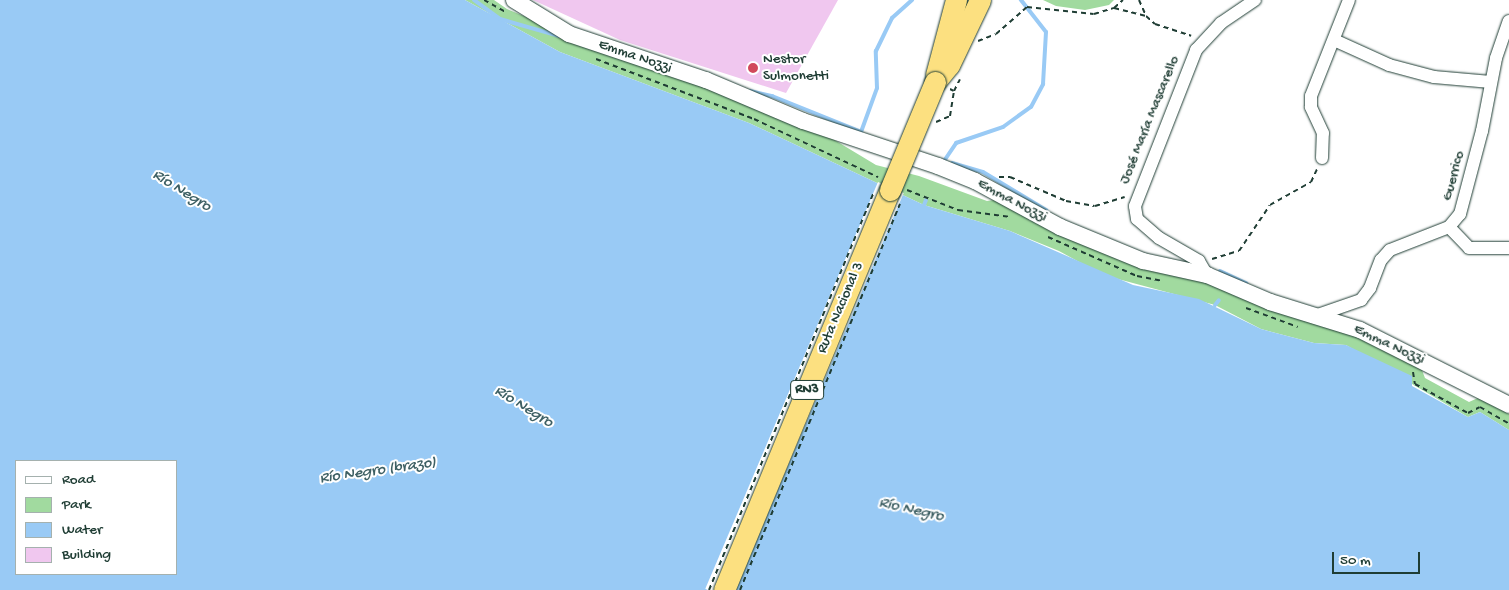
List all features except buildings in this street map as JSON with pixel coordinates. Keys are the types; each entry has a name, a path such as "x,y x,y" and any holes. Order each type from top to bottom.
{"highway":[{"name":"RN3","path":"935,82 956,0"},
{"name":"RN3","path":"935,82 950,65 980,0"},
{"name":"Ruta Nacional 3","path":"724,590 935,82"}],"street":[{"name":"José María Mascarello","path":"1203,268 1158,238 1137,219 1135,206 1138,193 1196,50 1207,35 1255,0"},
{"path":"1322,158 1323,133 1311,107 1311,96 1349,0"},
{"name":"Emma Nozzi","path":"512,7 570,34 706,80 802,121 878,144 974,181 1072,233 1143,261 1203,268 1310,322 1360,330 1509,405"},
{"name":"Guerrico","path":"1448,227 1460,214 1466,198 1496,58 1509,22"},
{"path":"1334,40 1389,65 1434,77 1492,82"},
{"path":"1310,322 1361,300 1370,288 1380,260 1390,250 1448,227 1469,248 1509,248"}],"path":[{"path":"484,0 512,7"},
{"path":"964,38 978,41 988,39 1015,14 1033,6 1076,14 1094,14 1114,8 1123,0"},
{"path":"1139,0 1146,16"},
{"path":"1114,8 1146,16 1166,29 1186,36 1207,35"},
{"path":"590,56 754,119 884,180"},
{"path":"933,125 936,116"},
{"path":"1203,268 1239,251 1270,205 1311,182 1322,158"},
{"path":"709,590 880,177"},
{"path":"974,181 991,177 1010,178 1066,201 1095,206 1138,193"},
{"path":"740,590 904,188 958,210 1013,218"},
{"path":"1045,236 1137,276 1165,281"},
{"path":"1244,307 1310,322"},
{"path":"1413,371 1415,384 1468,413 1480,407 1509,424"}],"green space":[{"path":"465,0 494,0 507,9 636,62 803,121 876,165 919,176 987,201 1001,199 1358,335 1420,365 1425,378 1469,402 1480,397 1509,414 1509,430 1480,412 1468,417 1346,345 1314,343 1261,329 1215,305 1103,275 1059,251 1010,231 924,205 749,123 560,52"},
{"path":"1043,0 1114,0 1109,5 1085,10 1056,6"}],"water":[{"path":"0,0 465,0 560,52 749,123 924,205 1010,231 1133,285 1199,299 1261,329 1314,343 1346,345 1412,376 1412,386 1468,417 1480,412 1509,430 1509,590 0,590"}],"pier":[{"path":"878,182 904,193 735,590 705,589"}],"waterway":[{"path":"474,0 500,19 559,36"},
{"path":"861,132 877,88 876,51 892,18 912,0"},
{"path":"944,161 956,143 1003,127 1031,107 1043,84 1046,32 1021,0"},
{"path":"750,91 772,96 861,132"},
{"path":"952,163 983,172 1046,210"},
{"path":"924,205 926,200"},
{"path":"1220,271 1246,283"},
{"path":"1215,305 1219,300"}],"place":[{"name":"Nestor Sulmonetti","path":"753,68"}],"water label":[{"name":"Río Negro","path":"181,192"},
{"name":"Río Negro","path":"523,408"},
{"name":"Río Negro (brazo)","path":"378,472"},
{"name":"Río Negro","path":"911,511"}]}
